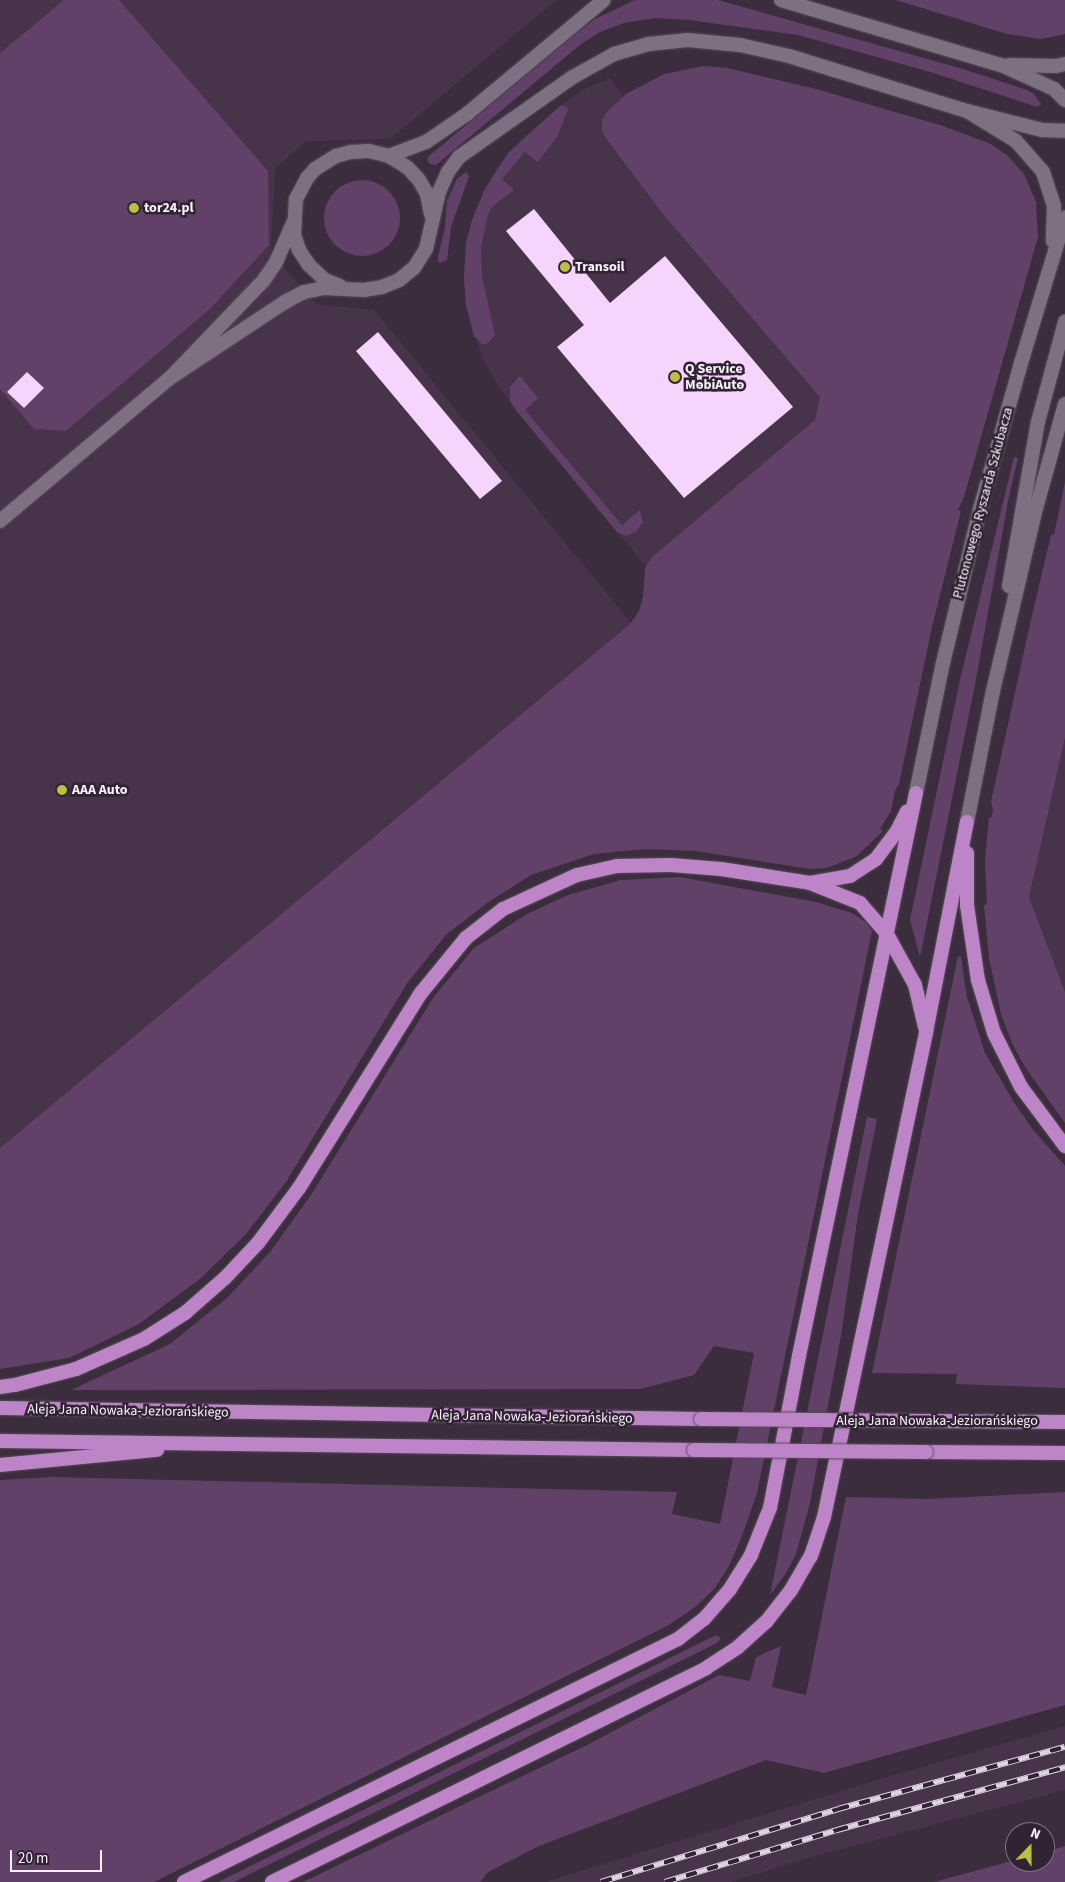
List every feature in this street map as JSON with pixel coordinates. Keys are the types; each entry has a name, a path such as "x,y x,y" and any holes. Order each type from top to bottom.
{"main road":[{"path":"810,883 850,876 876,859 897,831 916,792"},
{"path":"184,1882 678,1639 704,1619 730,1589 751,1555 770,1508 799,1356 916,792"},
{"path":"272,1882 706,1668 738,1647 766,1622 786,1596 811,1556 824,1518 926,1032 967,822"},
{"path":"967,822 967,904 978,980 991,1024 1021,1087 1065,1146"},
{"path":"0,1386 15,1385 76,1370 144,1339 185,1313 226,1278 258,1243 299,1188 421,992 466,938 503,909 576,875 617,866 671,865 721,868 810,883 860,904 887,934 914,985 926,1032"},
{"name":"Aleja Jana Nowaka-Jeziorańskiego","path":"0,1408 700,1419 1065,1422"},
{"path":"0,1441 1065,1453"},
{"path":"0,1465 232,1443"}],"street":[{"path":"389,156 426,142 467,114 587,11 604,0"},
{"path":"781,0 1001,65 1054,89 1065,100"},
{"path":"432,217 448,172 459,157 472,146 573,77 614,54 649,44 688,40 740,45 789,56 967,111 1042,130 1065,131"},
{"path":"1001,65 1056,66 1065,64"},
{"path":"967,111 1016,141 1043,172 1054,206 1053,253"},
{"path":"170,378 298,296 324,288 364,290 382,288 399,280 414,268 426,248 431,233 432,217 427,194 419,180 408,168 389,156 369,151 351,152 336,156 315,169 307,178 296,199 293,223 294,235 299,250 309,266 325,280 346,288"},
{"name":"Plutonowego Ryszarda Szkubacza","path":"916,792 943,663 980,509 1053,253 1065,218"},
{"path":"0,521 170,378 264,280 280,256 293,223"},
{"path":"993,691 1020,513 1038,422 1065,322"},
{"path":"967,822 993,691 1035,512 1065,404"}],"shaded area":[{"path":"0,0 556,0 390,139 306,141 275,169 271,253 316,304 374,310 631,623 0,1148"},
{"name":"tor24.pl","path":"64,0 119,0 268,171 269,245 210,309 66,431 34,429 0,389 0,53"},
{"path":"635,0 718,0 963,69 1027,90 1034,94 1041,104 1038,107 1034,106 934,73 798,35 689,20 655,18 624,23 600,32 581,44 436,165 430,164 427,160 429,156 572,37 595,19"},
{"path":"896,0 1065,0 1065,34 1041,39 1007,34"},
{"path":"704,66 727,68 816,89 943,126 991,144 1008,156 1024,174 1037,204 1038,237 964,497 958,510 961,511 932,627 899,784 895,791 891,811 880,829 883,831 857,856 827,868 810,869 696,851 645,849 594,854 531,875 487,903 447,934 408,982 286,1182 246,1234 201,1278 139,1324 69,1358 0,1369 0,1148 631,623 639,611 643,597 645,568 651,558 815,420 820,397 663,214 605,137 602,130 602,121 606,113 626,94 664,74"},
{"path":"610,78 688,188 849,395 653,575 515,409 498,385 483,360 466,305 464,278 466,243 472,220 496,169 521,140 561,105 581,91"},
{"path":"561,105 567,107 568,110 557,137 538,162 525,152 502,179 514,190 492,207 488,215 481,247 482,276 495,335 487,344 482,344 474,336 466,305 464,278 466,243 472,220 484,191 508,153"},
{"path":"466,172 469,176 451,227 447,260 439,263 438,257 445,227 447,201 457,179"},
{"path":"355,180 369,180 383,186 394,197 400,211 397,233 389,245 369,256 355,256 341,250 330,239 324,225 324,211 330,197 341,186"},
{"path":"520,376 538,398 525,410 622,525 640,510 643,522 636,532 626,536 617,532 515,409 510,401 510,387"},
{"path":"1014,457 1018,458 1009,496 975,685 920,957 910,920 960,680"},
{"path":"1065,482 1065,738 1029,897 1065,992 1065,1123 1025,1067 1012,1043 1001,1014 989,958 984,905 987,904 985,861 989,817 991,818 993,810 991,802 1030,624 1051,535 1054,535"},
{"path":"1065,738 1065,992 1029,897"},
{"path":"680,877 816,902 852,913 867,923 872,931 757,1493 729,1566 715,1588 694,1608 667,1626 154,1882 0,1882 0,1480 51,1477 677,1492 672,1514 720,1524 754,1353 714,1346 694,1375 640,1389 71,1390 170,1344 227,1298 270,1252 311,1195 433,998 474,948 527,914 568,895 621,880"},
{"path":"958,956 961,957 967,997 985,1053 1015,1104 1034,1131 1065,1166 1065,1388 956,1384 957,1374 872,1373"},
{"path":"867,1117 877,1119 858,1214 842,1330 810,1503 796,1554 786,1573 770,1595"},
{"path":"1065,1492 1065,1705 824,1773 766,1760 539,1846 488,1872 480,1882 303,1882 589,1744 719,1675 750,1681 756,1657 781,1646 772,1687 806,1695 846,1497 928,1499"},
{"path":"716,1635 721,1638 717,1643 234,1882 218,1882"},
{"path":"1065,1726 1065,1790 811,1857 731,1882 545,1882 894,1775"},
{"path":"1065,1846 1065,1882 934,1882 1005,1863 1005,1872 1055,1872 1055,1849"}],"building":[{"name":"Q Service MobiAuto","path":"534,209 610,303 665,256 793,407 684,498 557,347 584,325 506,231"},
{"path":"378,332 502,481 480,499 356,351"},
{"path":"27,372 44,388 24,408 7,392"}],"railway":[{"path":"601,1882 838,1809 1065,1747"},
{"path":"665,1882 837,1830 1065,1767"}],"place":[{"name":"tor24.pl","path":"134,208"},
{"name":"Transoil","path":"565,267"},
{"name":"Q Service MobiAuto","path":"675,377"},
{"name":"AAA Auto","path":"62,790"}]}
